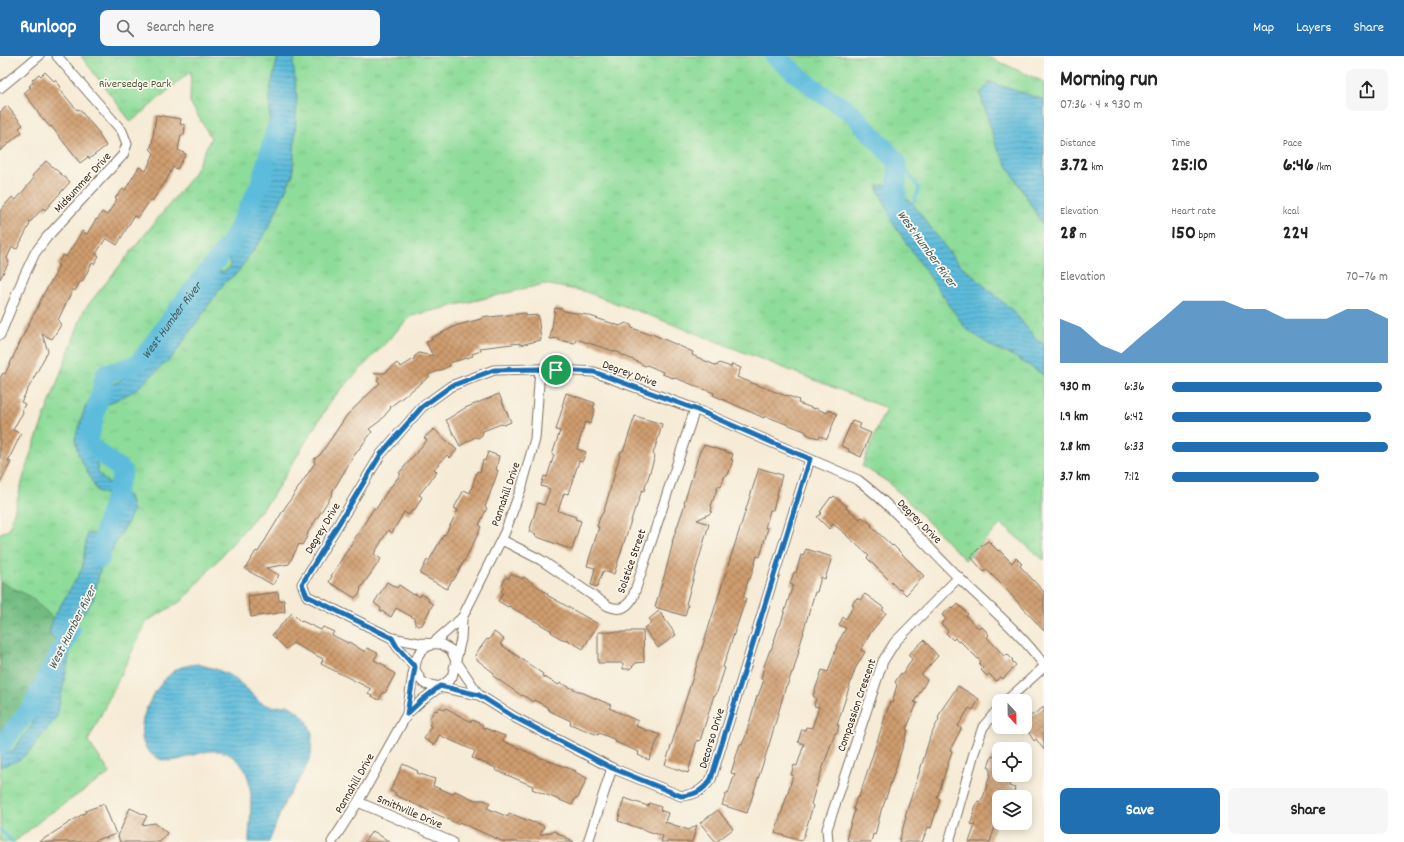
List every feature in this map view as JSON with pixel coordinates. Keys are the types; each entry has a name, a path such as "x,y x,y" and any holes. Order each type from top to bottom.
{"street":[{"path":"0,88 40,56"},
{"name":"Midsummer Drive","path":"0,335 35,253 46,238 123,155 127,144 122,131 57,56"},
{"name":"Degrey Drive","path":"432,644 392,638 307,596 302,584 381,454 422,407 451,386 494,370 540,369 594,372 695,409 858,480 877,494 958,577 1031,648 1044,666"},
{"name":"Pannahill Drive","path":"407,714 418,655 422,650 432,644 462,618 502,540 522,486 535,439 540,369"},
{"name":"Solstice Street","path":"502,540 541,560 608,606 618,609 627,605 633,597 695,409"},
{"name":"Decorso Drive","path":"456,660 479,695 514,717 612,768 681,796 690,796 698,792 706,787 711,779 810,459"},
{"name":"Compassion Crescent","path":"828,842 827,830 883,661 895,642 958,577"},
{"name":"Pannahill Drive","path":"332,842 358,802 407,714 422,700 452,677 461,639 462,618"},
{"name":"Degrey Drive","path":"392,638 397,647 415,667"},
{"path":"432,644 442,644 451,650 456,660"},
{"path":"1014,694 1044,666"},
{"path":"415,667 420,680 425,684 479,695"},
{"path":"949,842 974,753 983,727 992,716"},
{"path":"588,842 612,768"},
{"name":"Smithville Drive","path":"358,802 452,842"}],"green space":[{"name":"Riversedge Park","path":"81,56 986,56 1044,82 1044,560 1001,524 965,560 902,495 885,480 862,466 886,408 654,317 583,291 544,284 411,316 332,399 270,500 183,600 147,621 88,741 110,773 46,816 14,842 0,842 0,533 9,530 28,461 84,310 193,175 211,138 190,102 191,71 131,122"},
{"path":"0,582 29,596 53,618 49,635 56,640 25,711 0,749"}],"water":[{"path":"278,56 296,56 293,63 297,96 293,174 267,231 237,273 224,283 173,356 136,390 106,405 93,424 93,444 98,471 103,479 129,496 133,511 100,570 93,600 76,623 57,716 32,749 19,760 0,767 0,754 13,750 32,725 61,655 56,640 49,635 53,618 82,569 87,534 104,534 116,525 118,508 115,498 97,491 78,454 75,438 86,405 91,398 135,371 159,347 213,270 223,272 230,268 229,252 253,218 269,176 270,90"},
{"path":"990,82 1044,100 1044,227 997,148 980,94"},
{"path":"890,184 913,204 955,260 1013,311 1038,341 1044,344 1044,375 1015,357 993,347 966,329 894,225 877,186"},
{"path":"197,664 225,673 235,679 265,705 288,705 299,712 307,721 312,733 311,755 303,774 285,801 269,842 249,842 251,801 249,780 240,763 230,755 219,751 209,751 178,760 169,761 160,759 149,751 143,740 142,728 144,714 150,700 158,688 167,677 177,669 184,666"}],"building":[{"path":"45,72 54,81 55,80 61,87 59,88 66,97 77,110 79,109 100,134 99,135 106,146 89,159 88,157 80,163 51,126 50,127 37,112 38,111 24,93 31,87 29,86 34,82 32,80 39,74 41,76"},
{"path":"7,106 23,125 19,128 22,132 0,151 0,112"},
{"path":"156,115 181,119 180,124 185,125 184,135 181,135 178,150 186,154 177,169 173,167 166,181 152,201 150,200 138,218 134,216 117,245 106,238 96,254 99,256 94,264 92,263 82,282 80,282 75,291 73,289 58,320 61,325 52,339 42,334 48,351 21,402 25,404 22,410 23,412 13,430 21,434 8,461 11,462 0,483 0,378 3,373 5,374 43,295 56,273 59,266 57,265 63,255 66,257 82,231 87,234 102,212 107,215 117,199 115,198 123,189 125,190 139,167 146,171 154,153 150,149"},
{"path":"46,161 70,182 45,210 43,208 29,223 30,224 17,249 12,247 7,258 9,262 0,279 0,211 12,197 16,200 34,178 32,176"},
{"path":"555,308 587,315 620,326 626,323 631,325 632,328 651,335 652,334 693,352 692,355 717,366 719,363 731,367 732,364 741,368 737,377 799,400 798,403 827,413 829,410 837,414 827,439 820,436 819,438 811,436 805,431 765,416 764,418 713,395 714,393 662,374 663,372 647,365 645,366 620,353 576,339 575,343 558,340 559,338 550,339"},
{"path":"526,313 526,316 538,315 541,340 520,345 520,343 480,348 481,351 472,354 473,356 449,363 450,366 428,375 429,377 390,407 391,408 380,421 369,429 372,432 353,457 302,545 299,544 289,564 266,568 279,575 273,585 245,569 256,551 258,552 284,509 315,463 314,459 320,455 347,415 380,383 377,380 379,378 374,373 385,373 397,363 401,367 414,359 419,353 433,356 426,342 458,325 488,316"},
{"path":"566,393 595,403 593,408 595,409 590,424 585,422 577,449 586,452 582,462 579,461 568,494 564,493 558,511 576,517 575,519 581,521 572,550 535,536 536,534 529,532 538,503 544,505 550,489 541,486 544,476 547,477 554,455 552,455 560,431 556,430"},
{"path":"499,394 511,422 483,431 482,435 478,438 475,437 460,446 446,420 465,408"},
{"path":"635,416 662,424 653,454 655,456 644,491 642,490 635,508 614,574 603,571 597,587 591,585 595,568 587,566 599,527 597,527 600,517 604,511 621,451 623,451 625,446"},
{"path":"852,421 861,424 859,428 871,433 861,457 848,451 849,449 841,446"},
{"path":"434,429 457,450 450,458 447,455 434,469 437,472 419,495 422,497 414,511 412,510 409,515 404,512 392,533 388,530 374,554 381,559 360,589 359,595 355,598 329,582 331,576 374,508 376,509 388,490 401,474 399,473 427,440 424,438"},
{"path":"704,445 733,454 731,460 733,460 728,475 725,475 721,487 718,486 711,506 711,513 697,520 709,524 686,604 688,605 685,616 655,607 666,570 672,542 685,504 684,503 700,451"},
{"path":"488,452 499,456 496,470 498,470 485,507 487,508 479,525 481,526 479,532 453,581 452,580 447,589 420,574 427,560 429,561 444,534 445,535 458,510 454,508 464,490 470,493 477,471 480,472 483,460 485,461"},
{"path":"759,468 782,475 773,510 770,510 765,528 768,528 760,557 757,556 743,597 746,598 723,667 725,668 716,695 714,695 700,741 697,740 688,773 665,765"},
{"path":"834,496 860,519 862,517 872,525 871,526 892,546 893,545 924,576 906,595 867,558 869,556 847,535 833,524 829,529 817,517 822,513 820,512 831,497 832,498"},
{"path":"988,541 1012,563 1016,558 1022,564 1020,566 1044,592 1044,631 1005,588 986,569 984,572 971,557"},
{"path":"806,549 832,557 825,579 821,577 817,592 815,592 793,672 786,686 747,813 722,805 726,794 728,794 735,774 731,773 740,744 742,744 745,738 757,696 764,680 761,679 764,666 780,626 793,585 790,584 794,572 796,573 801,555 803,556"},
{"path":"511,574 523,579 524,577 548,594 547,595 598,624 583,649 566,639 560,638 551,632 552,631 498,601 503,593 501,591 504,587 502,585 506,577 508,579"},
{"path":"387,582 397,588 399,585 414,595 415,594 420,597 421,594 429,599 428,601 433,604 422,625 418,626 415,624 414,618 396,608 391,617 380,610 381,608 374,603"},
{"path":"278,592 279,601 284,600 285,612 251,617 248,596"},
{"path":"865,594 884,608 882,610 886,613 871,632 861,650 865,652 855,669 837,725 839,725 837,733 835,733 816,787 811,804 813,806 804,835 801,841 775,833 790,786 794,765 797,766 804,744 798,742 802,729 805,730 806,727 812,728 819,707 814,706 816,698 813,696 822,670 828,672 836,646 846,628 839,625 843,617 846,619 854,605 852,604 857,598 860,600"},
{"path":"958,604 968,614 966,616 978,628 981,626 989,635 987,637 1005,657 1007,654 1016,665 1003,679 1001,677 996,681 989,674 987,676 981,670 983,668 979,664 981,662 960,641 958,642 955,638 953,640 946,633 948,631 941,624 946,619 942,615 951,607 953,609"},
{"path":"659,611 676,635 658,648 644,628 652,623 649,619"},
{"path":"292,613 301,622 302,621 321,630 323,627 334,632 332,635 348,643 349,642 365,652 367,648 378,653 374,660 386,666 385,667 395,674 385,693 383,692 379,700 368,694 371,689 321,664 323,659 293,643 286,649 272,635"},
{"path":"643,631 644,662 636,663 630,669 623,669 623,663 598,663 598,632"},
{"path":"494,632 504,639 500,644 543,674 542,676 559,685 560,683 611,705 609,708 638,721 636,726 660,735 649,760 638,755 639,752 615,742 616,740 570,724 571,721 550,711 547,707 534,700 533,702 523,695 522,696 493,676 494,673 476,659 475,655 487,639 489,640"},
{"path":"924,640 938,656 921,675 927,680 914,702 917,703 906,730 908,730 882,807 875,835 873,834 871,842 852,842 847,840 847,835 855,810 853,809 857,797 859,797 890,702 892,703 897,685 895,682 901,673 903,674 912,659 908,655"},
{"path":"958,686 979,699 973,710 969,708 958,726 961,728 950,750 952,751 937,798 940,799 931,828 928,827 922,842 899,842 905,816 930,737 942,709"},
{"path":"440,707 445,710 446,708 471,722 472,720 483,725 482,727 505,736 503,741 541,758 576,771 575,772 587,778 578,798 576,797 572,805 532,789 533,786 495,770 496,768 472,758 475,751 439,735 434,745 424,739 431,726 429,725 432,720 429,719 435,710 437,711"},
{"path":"1044,707 1044,750 1036,739 1034,741 1030,734 1032,734 1032,715"},
{"path":"992,756 992,782 1010,782 1009,786 1015,788 1014,790 992,790 992,830 994,830 990,842 969,842 975,825 971,824 975,808 978,801 981,802 983,798 990,775 990,767 988,767"},
{"path":"403,764 418,771 417,773 435,779 433,786 453,794 455,791 475,800 484,800 490,803 487,808 508,817 509,813 544,826 540,835 554,831 574,842 504,842 459,822 458,824 395,795 396,793 390,791"},
{"path":"624,798 648,806 649,803 661,807 660,810 668,813 665,822 689,830 697,825 692,842 661,842 663,836 618,821"},
{"path":"104,804 116,834 92,842 39,842 86,812 85,811"},
{"path":"130,808 147,816 142,825 155,823 167,833 160,842 120,842 118,836"},
{"path":"718,810 733,829 716,842 700,823"},
{"path":"373,831 390,842 364,842"}],"waterway":[{"path":"768,56 781,71 821,97 864,114 919,188 913,204"},
{"name":"West Humber River","path":"774,56 819,92 852,113 897,162 897,211 900,214"},
{"name":"West Humber River","path":"100,559 106,525 123,471 88,444 105,374 138,364 180,306 233,239 260,184 276,128"},
{"name":"West Humber River","path":"0,746 31,708 71,630"},
{"path":"0,830 13,842"}],"route":[{"path":"494,370 556,370 594,372 695,409 810,459 711,779 706,787 690,796 681,796 612,768 514,717 479,695 440,686 407,714 415,667 397,647 392,638 307,596 302,584 381,454 422,407 451,386 494,370"}]}
